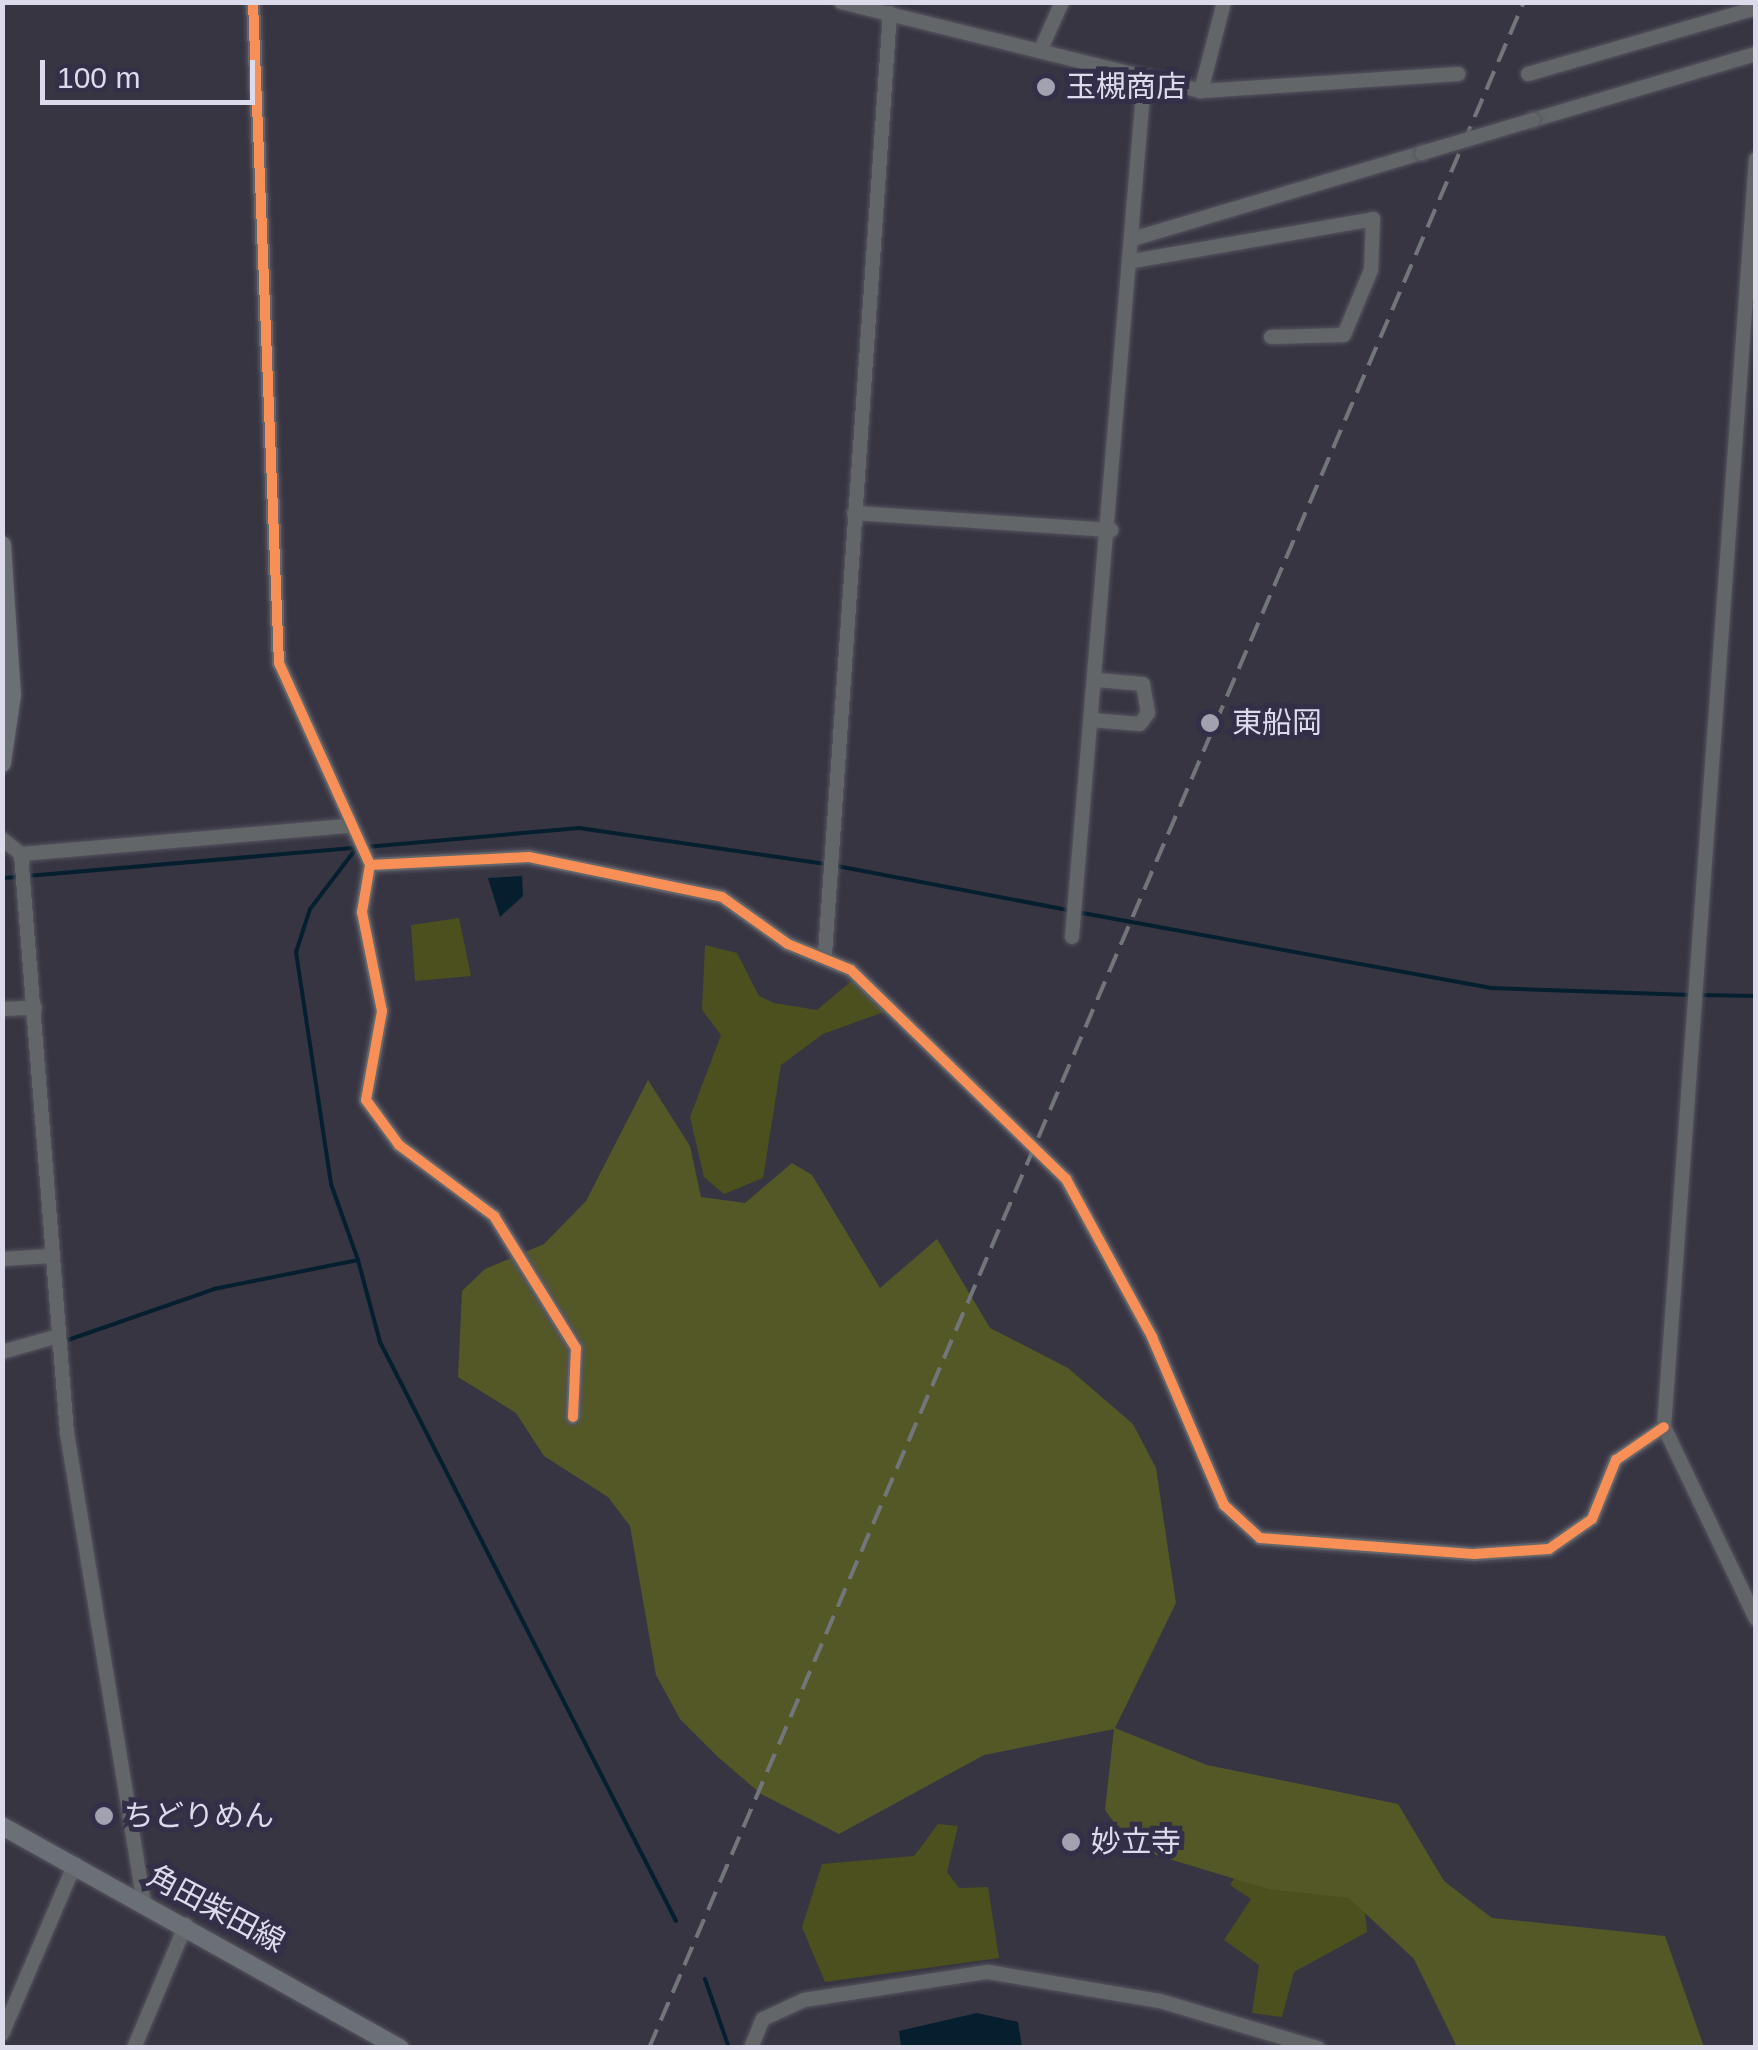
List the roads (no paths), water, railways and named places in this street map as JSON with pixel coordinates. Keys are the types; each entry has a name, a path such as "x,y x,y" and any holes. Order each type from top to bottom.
{"main road":[{"path":"2,546 12,696 2,763"},
{"name":"角田柴田線","path":"2,1826 186,1924 400,2048"}],"street":[{"path":"253,2 279,663 370,865 362,912 382,1011 366,1100 399,1145 494,1216 576,1348 573,1416"},
{"path":"841,2 1042,47 1144,81 1202,91 1458,74"},
{"path":"1042,47 1062,2"},
{"path":"1202,91 1224,2"},
{"path":"1528,74 1756,8"},
{"path":"825,954 890,14"},
{"path":"1136,238 1756,54"},
{"path":"1072,937 1073,892 1097,680 1136,238 1144,81"},
{"path":"1756,159 1664,1427 1756,1620"},
{"path":"1133,260 1373,219 1370,270 1344,335 1271,337"},
{"path":"854,513 1110,530"},
{"path":"1091,720 1140,724 1148,713 1143,684 1097,680"},
{"path":"23,867 350,826"},
{"path":"2,840 23,867 59,1341 144,1902"},
{"path":"370,865 529,857 722,897 788,944 825,954 939,1049 1066,1179 1152,1337 1224,1505 1260,1538 1474,1554 1549,1548 1592,1520 1616,1460 1664,1427"},
{"path":"2,1010 36,1008"},
{"path":"2,1260 51,1256"},
{"path":"2,1352 59,1341"},
{"path":"2,2034 75,1864"},
{"path":"134,2048 186,1924"},
{"path":"751,2048 763,2020 804,2000 988,1972 1160,2000 1318,2048"}],"water":[{"path":"522,876 523,896 500,917 488,878"},
{"path":"977,2013 1018,2022 1022,2047 901,2047 899,2031"}],"waterway":[{"path":"366,847 579,828 827,864"},
{"path":"27,876 356,848"},
{"path":"355,850 310,909 296,952 331,1184 358,1260"},
{"path":"837,866 1068,910"},
{"path":"2,878 18,877"},
{"path":"1077,912 1491,988 1691,995"},
{"path":"1700,995 1756,996"},
{"path":"65,1341 214,1289 358,1260 380,1342 676,1921"},
{"path":"705,1979 729,2048"}],"railway":[{"path":"649,2048 1524,2"}],"place":[{"name":"玉槻商店","path":"1046,87"},
{"name":"東船岡","path":"1210,723"},
{"name":"ちどりめん","path":"104,1816"},
{"name":"妙立寺","path":"1071,1842"}]}
